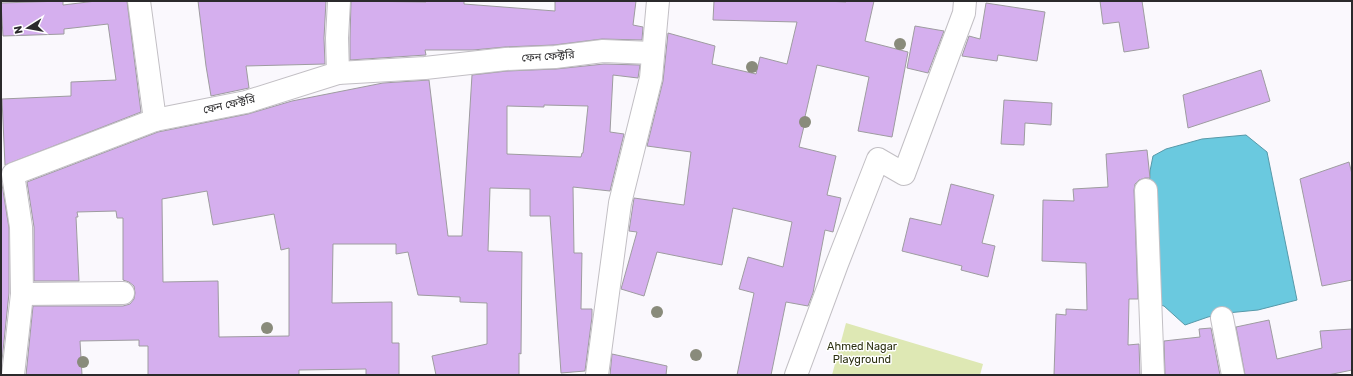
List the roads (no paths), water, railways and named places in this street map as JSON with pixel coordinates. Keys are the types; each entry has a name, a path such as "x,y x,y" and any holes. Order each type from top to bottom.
{"street":[{"path":"139,1 155,120"},
{"path":"338,73 337,38 339,1"},
{"path":"597,375 620,203 651,78 658,1"},
{"path":"796,375 878,159 904,174 964,13 965,1"},
{"name":"ফেন ফেক্টরি","path":"13,375 22,294 21,227 7,174 155,120 246,102 338,73 425,68 506,59 602,51 653,53"},
{"path":"1146,190 1152,331 1152,375"},
{"path":"22,294 123,293"},
{"path":"1222,318 1233,375"}],"water":[{"path":"1246,135 1267,152 1297,300 1258,310 1227,313 1208,317 1185,325 1164,306 1153,303 1149,191 1150,171 1153,156 1166,149 1202,139"}],"park label":[{"name":"Ahmed Nagar Playground","path":"862,352"}]}
